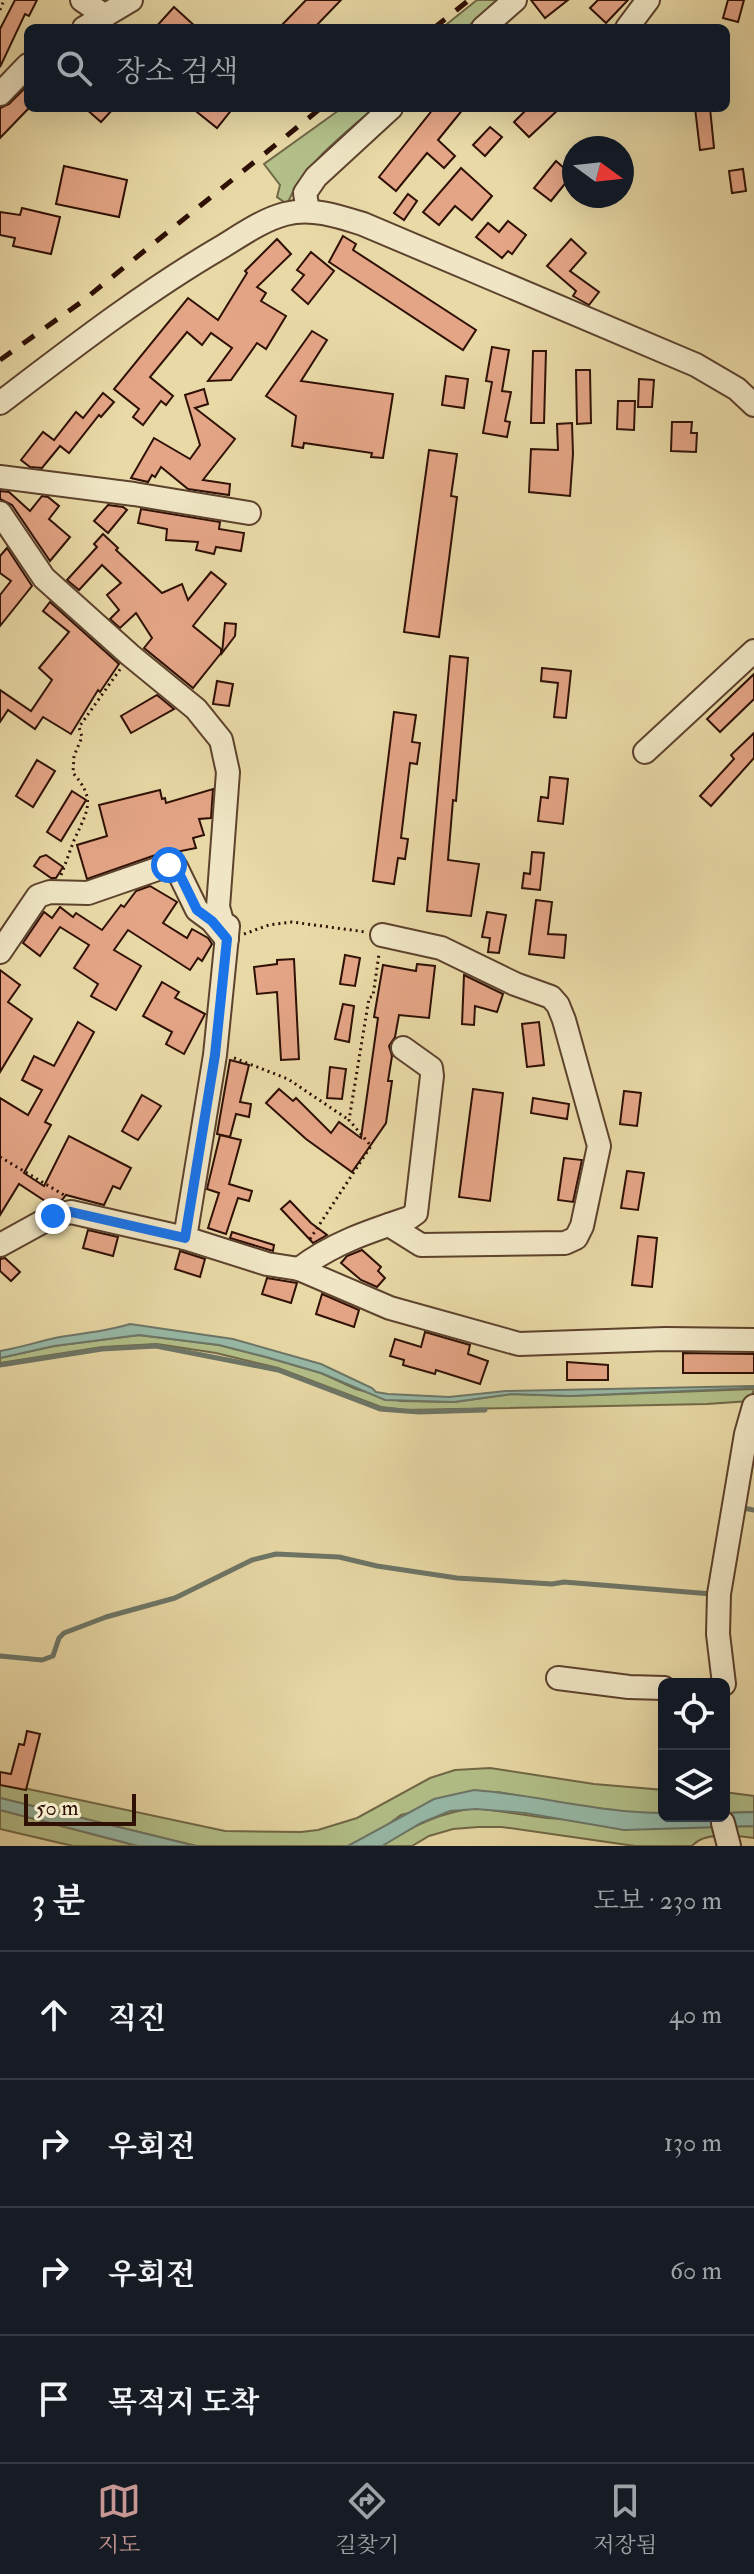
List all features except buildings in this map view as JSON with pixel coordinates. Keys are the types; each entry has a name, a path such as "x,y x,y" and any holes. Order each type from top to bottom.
{"street":[{"path":"82,0 105,16"},
{"path":"91,24 131,0"},
{"path":"488,24 515,0"},
{"path":"630,24 648,0"},
{"path":"0,94 24,69"},
{"path":"308,211 305,193 316,177 387,112"},
{"path":"0,403 193,264 258,225 286,214 308,211 363,224 696,365 737,389 754,405"},
{"path":"0,477 249,513"},
{"path":"0,513 44,578 196,709 221,740 228,772 218,907 227,939"},
{"path":"645,752 754,651"},
{"path":"0,952 38,896 55,892 88,893 169,865 176,867 197,910 212,921 227,939"},
{"path":"185,1238 215,1055 231,903"},
{"path":"382,935 441,948 515,984 551,997 564,1020 599,1146 582,1226 576,1238 565,1243 421,1245 389,1225"},
{"path":"299,1269 347,1239 416,1213 432,1076 431,1068 403,1048"},
{"path":"0,1245 53,1216 71,1212 185,1238 267,1264 299,1269 390,1308 519,1344 665,1339 754,1340"},
{"path":"723,1678 718,1634 719,1594 746,1434 754,1406"},
{"path":"558,1678 658,1688"},
{"path":"726,1822 729,1846"}],"path":[{"path":"0,10 4,0"},
{"path":"55,892 87,813 88,798 84,785 73,773 74,756 82,737 79,727 130,655"},
{"path":"227,939 269,925 292,922 382,935 349,1120"},
{"path":"215,1055 242,1059 288,1079 349,1120 371,1146 305,1246 299,1269"},
{"path":"0,1157 70,1199 71,1212"}],"green space":[{"path":"477,0 499,0 471,24 447,24"},
{"path":"336,112 369,112 314,163 287,204 277,197 280,185 264,164"},
{"path":"139,1335 219,1345 321,1373 356,1389 400,1401 454,1402 511,1394 570,1396 754,1389 750,1401 707,1404 405,1410 381,1407 278,1368 216,1353 157,1344 102,1347 0,1363 0,1358 54,1346"},
{"path":"490,1768 594,1784 658,1789 658,1813 570,1805 498,1792 401,1815 382,1829 348,1846 196,1846 0,1798 0,1783 225,1831 301,1832 357,1818 430,1778 455,1770"},
{"path":"730,1793 754,1796 754,1812 730,1813"},
{"path":"476,1808 547,1818 702,1827 754,1826 754,1838 721,1836 704,1838 692,1846 635,1846 502,1827 478,1827 453,1829 429,1836 412,1846 382,1846 427,1821"},
{"path":"0,1810 138,1846 73,1846 0,1829"}],"shaded area":[{"path":"130,1324 233,1339 321,1364 376,1392 388,1394 449,1397 506,1391 754,1388 570,1396 511,1394 454,1402 385,1400 321,1373 266,1357 219,1345 139,1335 54,1346 0,1358 0,1351"},
{"path":"474,1790 616,1810 658,1813 658,1822 730,1822 730,1813 754,1812 754,1826 624,1830 525,1813 476,1809 450,1811 421,1823 382,1846 348,1846 434,1799"},
{"path":"0,1798 196,1846 138,1846 0,1810"}],"waterway":[{"path":"0,1365 102,1349 156,1346 278,1370 380,1409 419,1412 485,1410"},
{"path":"743,1504 743,1508 754,1510"},
{"path":"0,1656 42,1660 53,1656 64,1633 106,1617 175,1598 252,1560 276,1554 339,1557 457,1578 552,1584 564,1582 712,1594"}],"railway":[{"path":"439,24 469,0"},
{"path":"0,360 80,303 316,112"}],"route":[{"path":"53,1216 71,1212 90,1215 185,1238 215,1055 227,939 212,921 197,910 176,867 169,865"}]}
